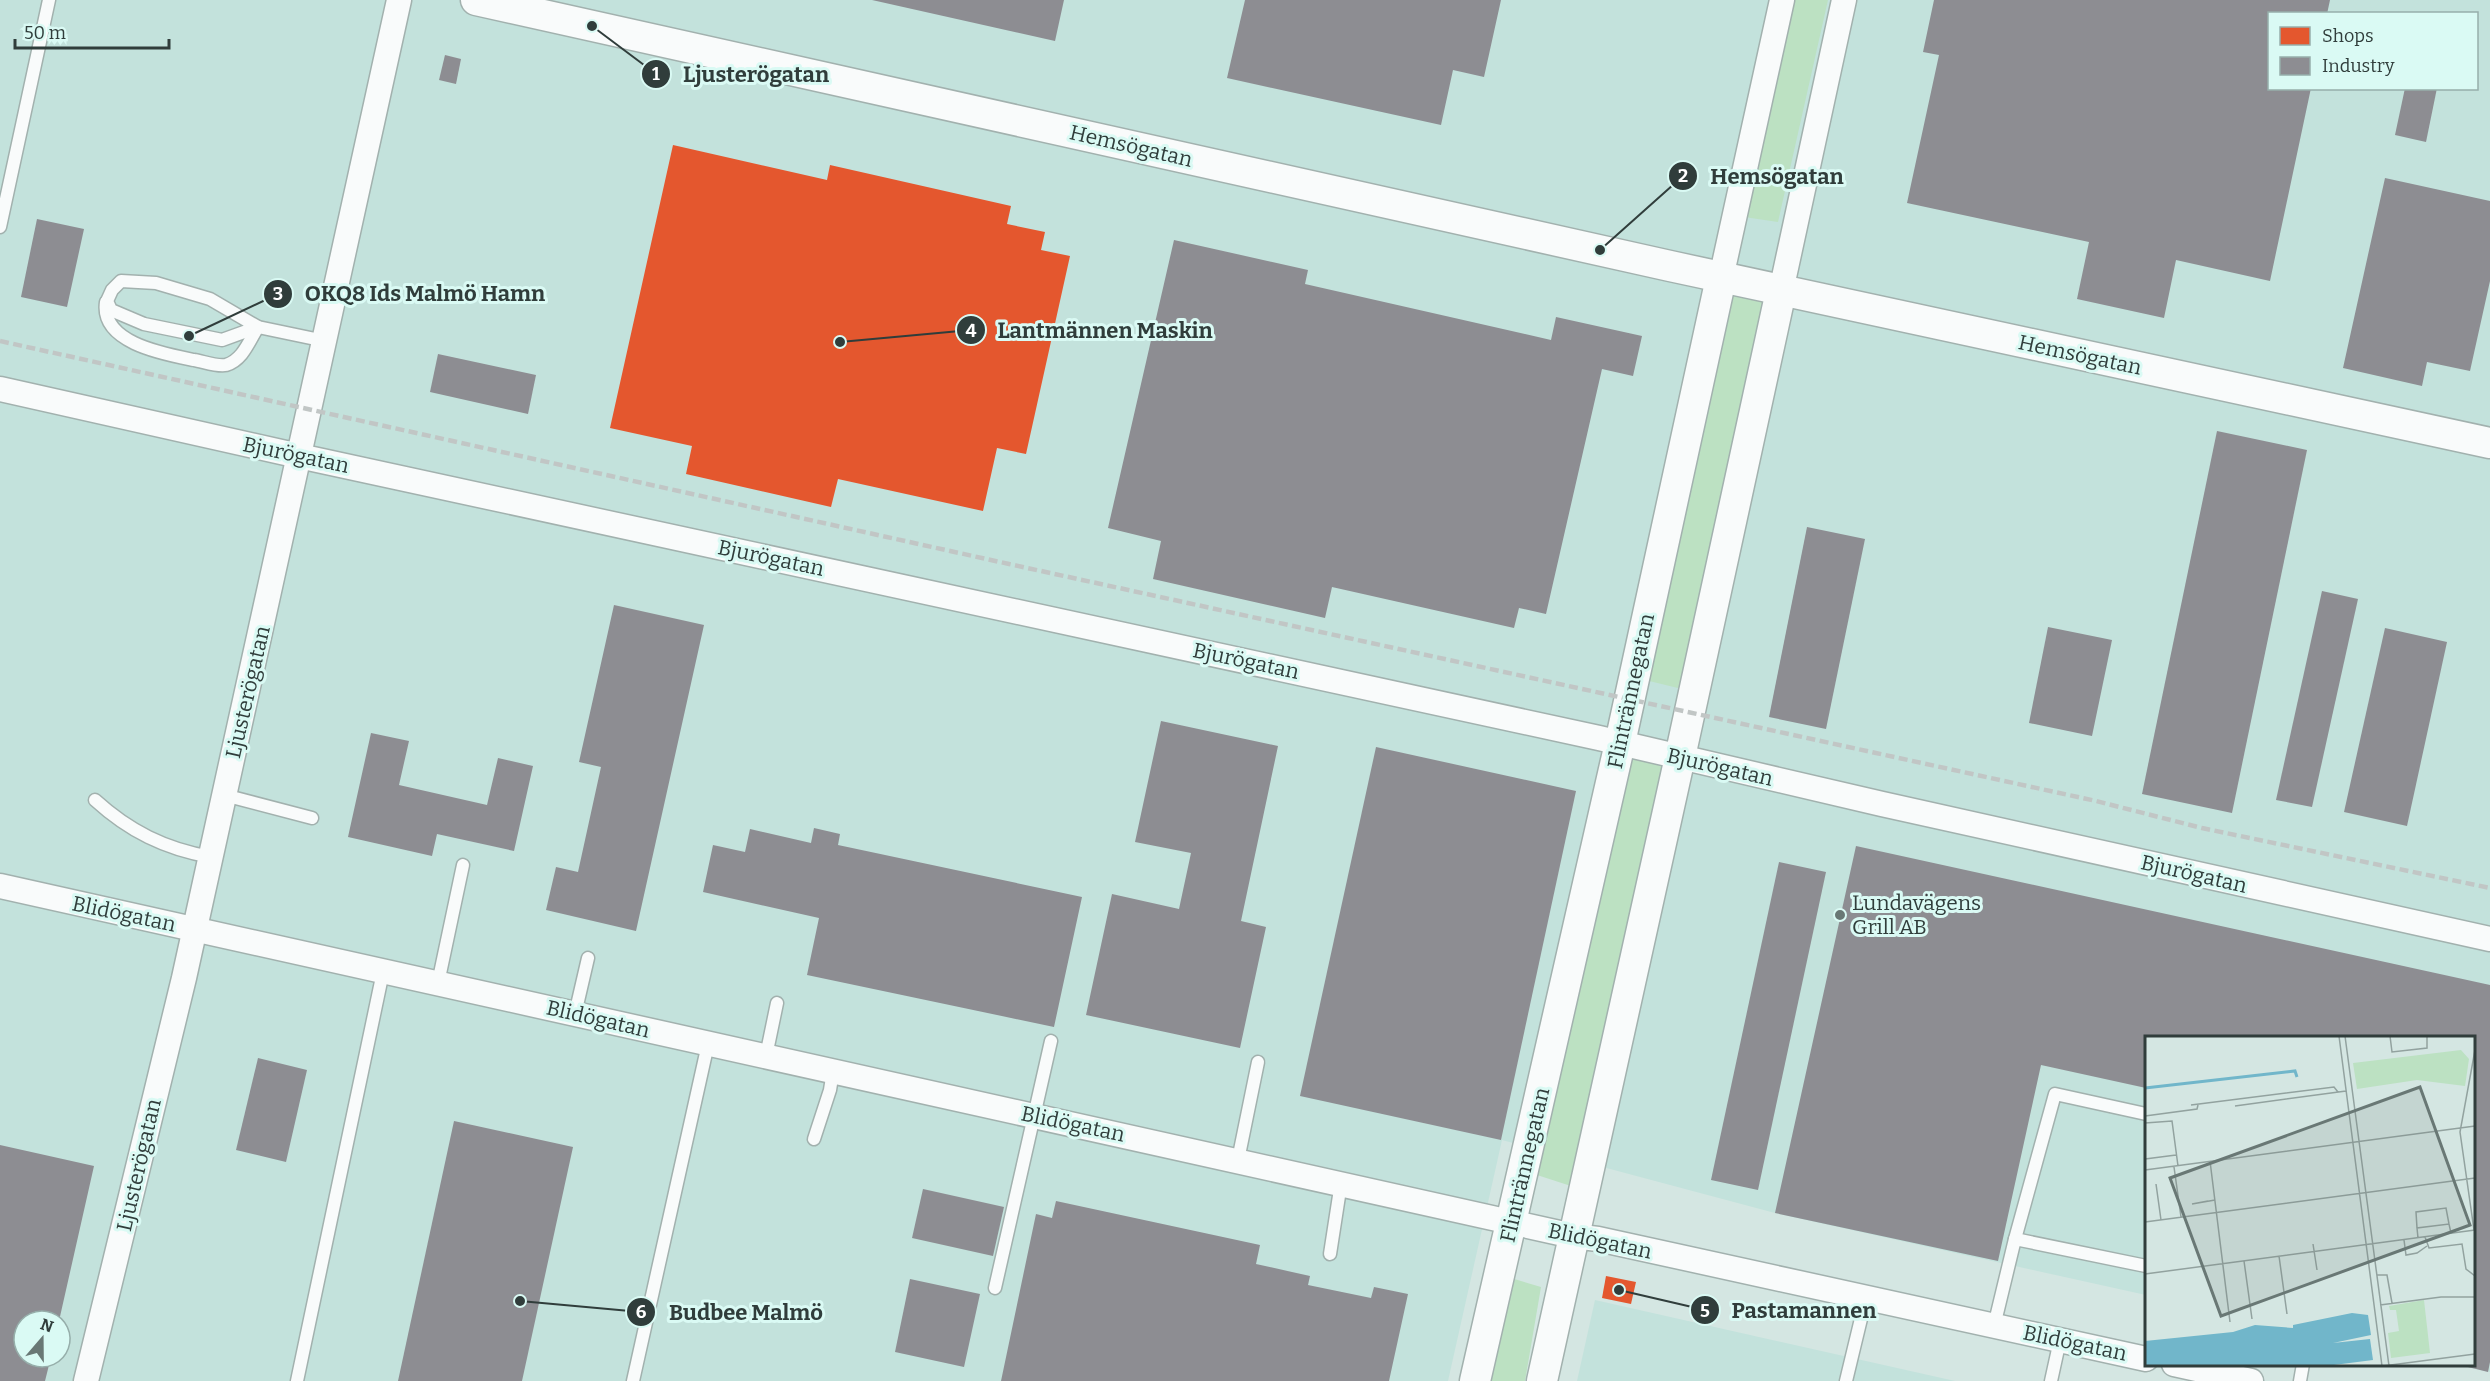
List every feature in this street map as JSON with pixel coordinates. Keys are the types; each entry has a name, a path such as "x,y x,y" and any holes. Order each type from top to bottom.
{"street":[{"name":"Ljusterögatan","path":"86,1381 211,857 399,0"},
{"name":"Hemsögatan","path":"476,0 1721,278 2490,443"},
{"name":"Flintrännegatan","path":"1476,1381 1620,743 1782,0"},
{"path":"1542,1381 1844,0"},
{"name":"Bjurögatan","path":"0,389 1620,743 2490,939"},
{"name":"Blidögatan","path":"0,886 1573,1236 1598,1239 2145,1359"},
{"path":"2179,1366 2251,1381"}],"lane":[{"path":"0,227 49,0"},
{"path":"258,327 240,357 224,366 158,352 129,340 111,325 105,311 106,301 121,281 156,283 210,299 258,327 325,341"},
{"path":"106,301 111,310 144,324 222,340 258,327"},
{"path":"224,795 312,818"},
{"path":"95,800 118,820 145,837 174,849 211,857"},
{"path":"438,983 463,865"},
{"path":"575,1014 588,958"},
{"path":"297,1381 383,972"},
{"path":"766,1056 777,1003"},
{"path":"995,1288 1051,1041"},
{"path":"633,1381 708,1044"},
{"path":"1238,1160 1258,1062"},
{"path":"814,1139 830,1090 833,1071"},
{"path":"1994,1326 2015,1239 2055,1094 2145,1114"},
{"path":"1330,1254 1341,1183"},
{"path":"2015,1239 2145,1266"},
{"path":"1846,1381 1866,1298"},
{"path":"2052,1381 2060,1340"},
{"path":"2300,1381 2303,1366"}],"shaded area":[{"path":"0,0 2490,0 2490,1372 2461,1366 2475,1366 2475,1036 2145,1036 2145,1295 1775,1213 1502,1140 1448,1381 0,1381"},
{"path":"1595,1300 1955,1381 1577,1381"}],"green space":[{"path":"1793,0 1828,0 1778,222 1744,217"},
{"path":"1729,291 1764,300 1682,689 1645,680"},
{"path":"1626,755 1666,763 1574,1187 1537,1175"},
{"path":"1511,1278 1541,1287 1525,1381 1488,1381"}],"building: Shops":[{"path":"673,145 827,180 830,165 1011,206 1007,224 1045,232 1041,250 1070,256 1026,454 997,448 983,511 838,479 831,507 686,474 692,446 610,428"},
{"path":"1606,1276 1636,1282 1631,1304 1602,1298"}],"building: Industry":[{"path":"872,0 1064,0 1055,41"},
{"path":"1245,0 1501,0 1484,77 1453,70 1441,125 1227,78"},
{"path":"1934,0 2330,0 2327,12 2268,12 2268,90 2311,90 2270,281 2176,260 2164,318 2077,299 2089,242 1907,203 1939,55 1923,52"},
{"path":"445,55 461,59 456,84 439,80"},
{"path":"2405,90 2437,90 2426,142 2395,135"},
{"path":"2385,178 2490,201 2490,281 2470,371 2427,362 2422,386 2343,368"},
{"path":"37,219 84,229 67,307 21,297"},
{"path":"1174,240 1308,270 1305,284 1551,340 1556,317 1642,336 1633,376 1602,369 1546,614 1519,608 1514,628 1332,587 1325,618 1153,579 1161,541 1108,528"},
{"path":"438,354 536,375 528,414 430,392"},
{"path":"2217,431 2307,450 2232,813 2142,794"},
{"path":"1807,527 1865,539 1826,729 1769,717"},
{"path":"2322,591 2358,599 2312,807 2276,800"},
{"path":"614,605 704,625 636,931 546,910 556,867 578,872 601,767 579,762"},
{"path":"2048,627 2112,640 2092,736 2029,723"},
{"path":"2385,628 2447,642 2407,826 2344,812"},
{"path":"1161,721 1278,746 1241,921 1266,927 1240,1048 1086,1015 1112,894 1179,909 1191,853 1135,842"},
{"path":"371,733 409,741 399,785 487,805 498,758 533,766 514,851 437,834 432,856 348,837"},
{"path":"1376,747 1576,791 1501,1140 1300,1096"},
{"path":"814,828 840,834 838,845 1082,897 1054,1027 807,975 819,918 703,892 713,845 745,852 750,829 811,843"},
{"path":"1856,846 2490,985 2490,1362 2488,1372 2464,1366 2475,1366 2475,1036 2145,1036 2145,1088 2041,1065 1998,1261 1775,1213"},
{"path":"1779,862 1826,872 1758,1190 1711,1180"},
{"path":"258,1058 307,1070 286,1162 236,1150"},
{"path":"454,1121 573,1147 522,1381 398,1381"},
{"path":"0,1145 94,1166 62,1309 12,1309 12,1369 48,1369 45,1381 0,1381"},
{"path":"923,1189 1004,1207 993,1256 912,1238"},
{"path":"1056,1201 1260,1245 1256,1264 1310,1276 1308,1285 1371,1298 1374,1287 1408,1294 1389,1381 1001,1381 1036,1214 1052,1218"},
{"path":"910,1279 980,1294 964,1367 895,1352"}],"railway":[{"path":"0,341 2096,801 2202,828 2490,888"}],"place":[{"name":"Ljusterögatan","path":"592,26"},
{"name":"Hemsögatan","path":"1600,250"},
{"name":"OKQ8 Ids Malmö Hamn","path":"189,336"},
{"name":"Lantmännen Maskin","path":"840,342"},
{"name":"Lundavägens Grill AB","path":"1840,915"},
{"name":"Pastamannen","path":"1619,1290"},
{"name":"Budbee Malmö","path":"520,1301"}]}
